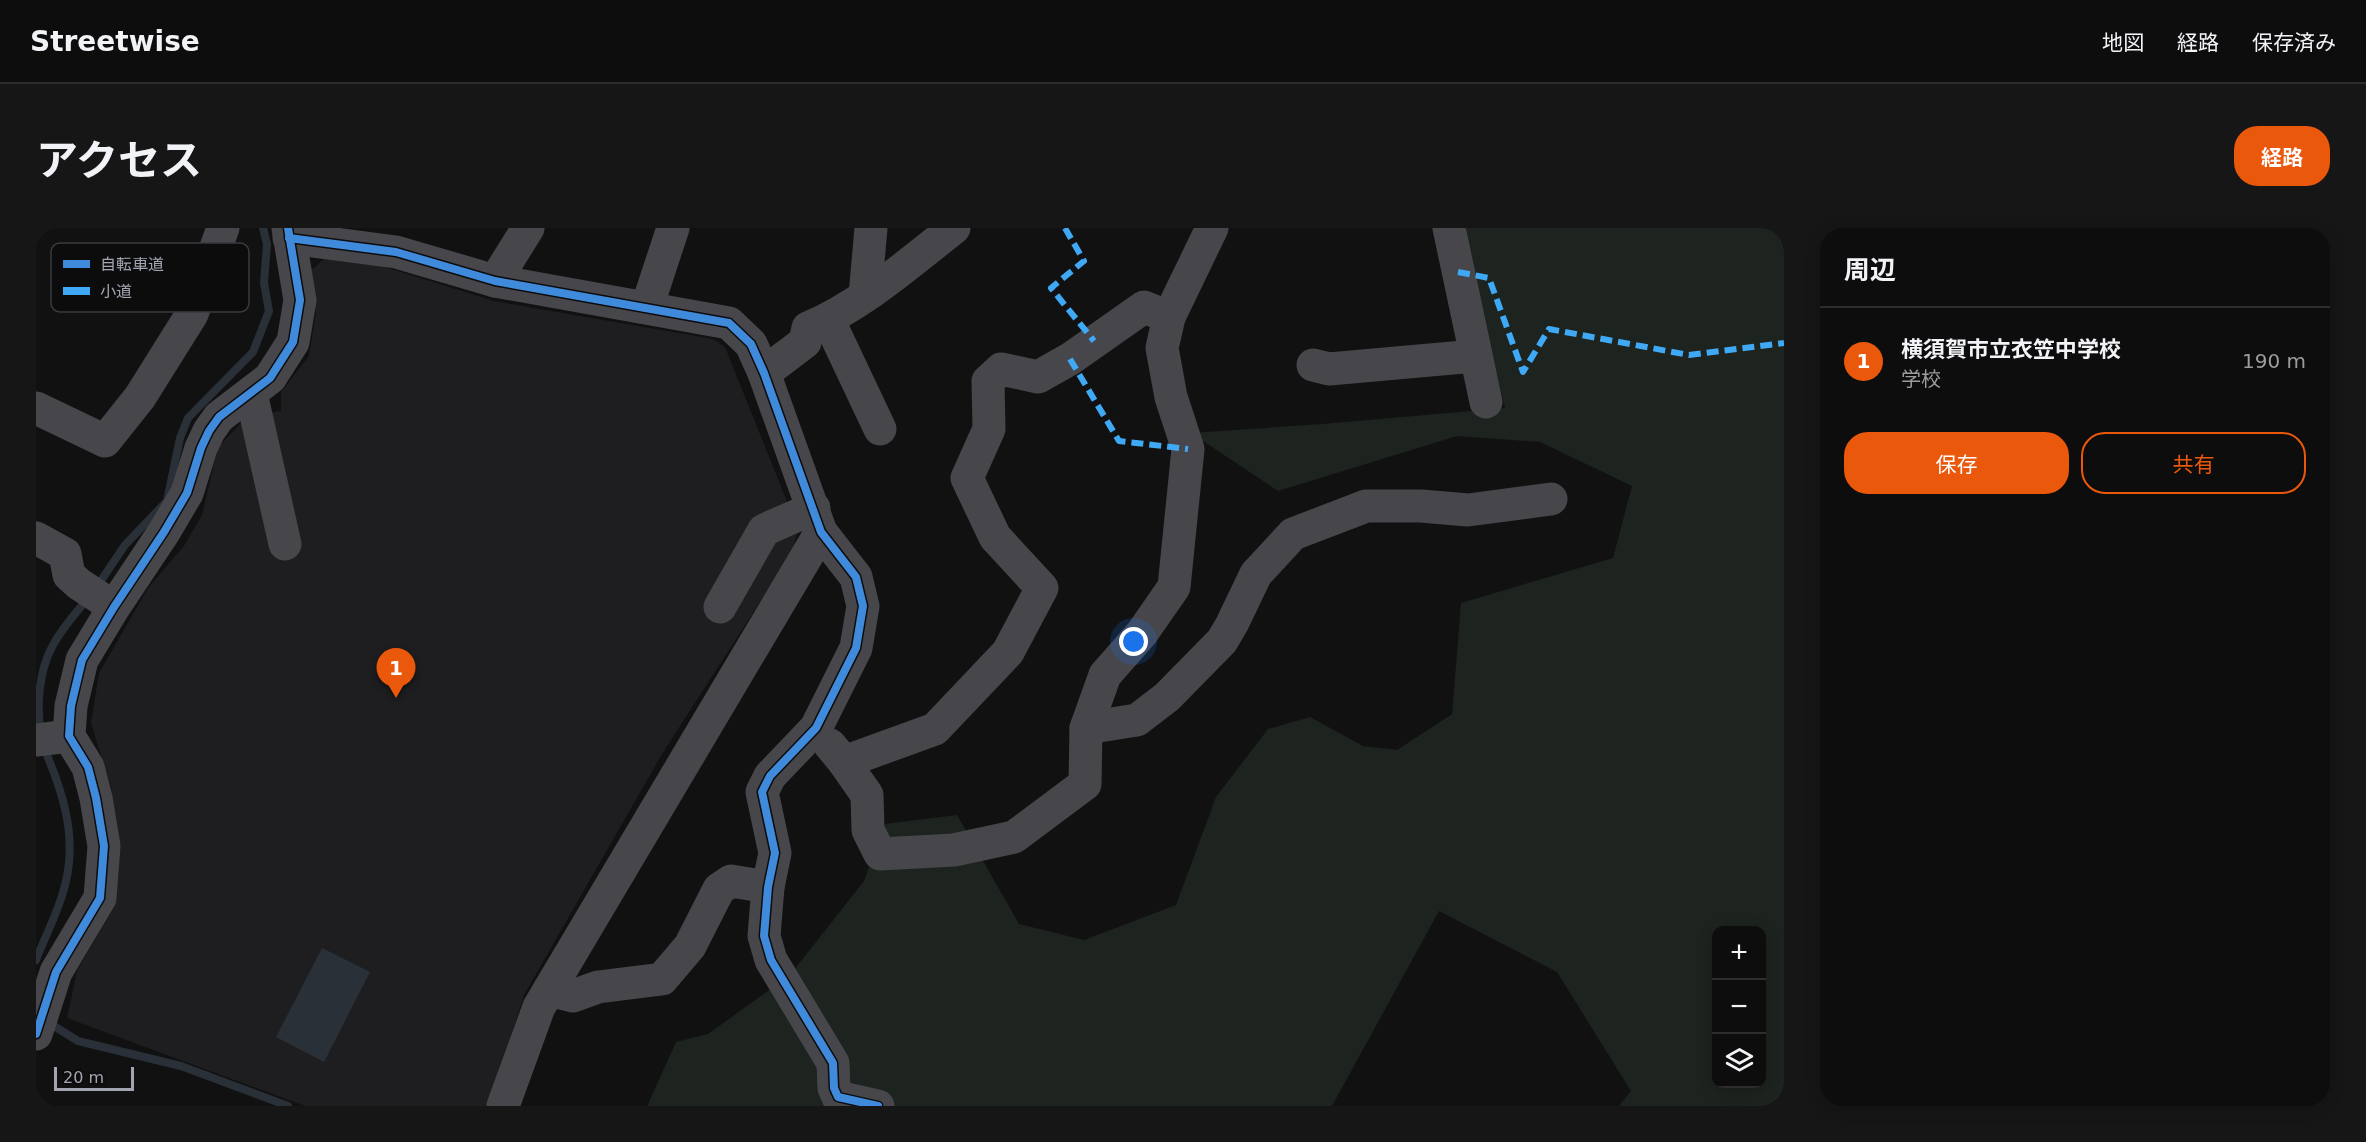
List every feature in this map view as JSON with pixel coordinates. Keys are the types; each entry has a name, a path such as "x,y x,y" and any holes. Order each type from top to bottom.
{"street":[{"path":"218,243 223,228"},
{"path":"495,281 528,228"},
{"path":"647,307 673,228"},
{"path":"865,296 871,228"},
{"path":"764,373 805,342 808,328 828,319 865,296 954,228"},
{"path":"816,728 867,795 868,830 880,854 954,850 1014,837 1085,784 1086,728 1105,675 1142,633 1174,586 1188,449 1171,398 1162,348 1169,317 1212,228"},
{"path":"1449,228 1486,402"},
{"path":"36,1034 56,972 100,898 104,846 96,798 88,767 69,736 71,706 99,597 164,532 187,493 209,430 219,417 270,378 293,342 300,300 288,233 402,240 495,281 729,323 751,344 764,373 818,520 855,577 863,606 856,648 816,728 770,776 762,792 775,853 768,887 764,936 771,960 833,1064 834,1088 838,1097 878,1106"},
{"path":"844,762 935,729 1008,652 1042,588 995,537 967,478 989,429 988,381 1001,369 1038,377 1070,359 1144,307 1169,317"},
{"path":"36,408 105,441 140,397 193,312"},
{"path":"828,319 880,429"},
{"path":"1313,365 1329,369 1475,356"},
{"path":"250,393 285,544"},
{"path":"1086,728 1137,720 1167,697 1222,641 1256,574 1293,534 1366,506 1421,506 1468,510 1551,499"},
{"path":"720,607 764,530 818,520"},
{"path":"503,1106 539,1008 818,520"},
{"path":"36,538 65,554 69,575 99,597"},
{"path":"36,740 69,736"},
{"path":"549,990 573,996 598,987 662,979 690,946 718,889 731,881 768,887"}],"shaded area":[{"path":"1448,228 1784,228 1784,1106 1619,1106 1631,1091 1557,972 1439,911 1332,1106 647,1106 676,1042 708,1034 790,975 864,881 884,824 957,815 1019,924 1084,940 1176,905 1216,797 1268,729 1310,717 1363,746 1397,750 1452,714 1461,603 1613,558 1632,486 1540,442 1457,436 1278,491 1191,433 1505,408 1469,261"},
{"path":"324,259 382,266 494,301 713,339 725,347 790,509 800,525 791,554 662,754 524,995 489,1106 305,1106 67,1018 77,971 114,907 111,788 91,723 99,673 148,588 184,546 202,515 218,447 247,417 281,411 281,392 309,356 316,312 309,272"},
{"path":"322,948 370,972 324,1062 276,1037"}],"waterway":[{"path":"96,588 125,545 167,501 180,438 188,418 253,352 269,311 264,283 267,244 263,228"},
{"path":"41,733 40,689 44,667 60,634 88,598"},
{"path":"36,960 57,911 66,881 70,846 62,795 43,746"},
{"path":"46,1021 78,1041 181,1066 288,1106"}],"marked path":[{"path":"1065,228 1084,261 1051,288 1094,341"},
{"path":"1458,272 1489,278 1523,372 1549,329 1689,355 1784,343"},
{"path":"1070,359 1119,441 1188,449"}],"cycle path":[{"path":"36,1034 56,972 100,898 104,846 96,798 88,767 69,736 71,706 82,660 187,493 201,448 209,431 219,417 270,378 293,342 300,300 288,228"},
{"path":"289,238 396,252 495,281 729,323 751,344 764,373 821,532 856,577 863,606 856,648 816,728 770,776 762,792 775,853 768,887 764,936 771,960 833,1063 834,1088 838,1097 878,1106"}],"place":[{"name":"横須賀市立衣笠中学校","path":"396,698"}]}
